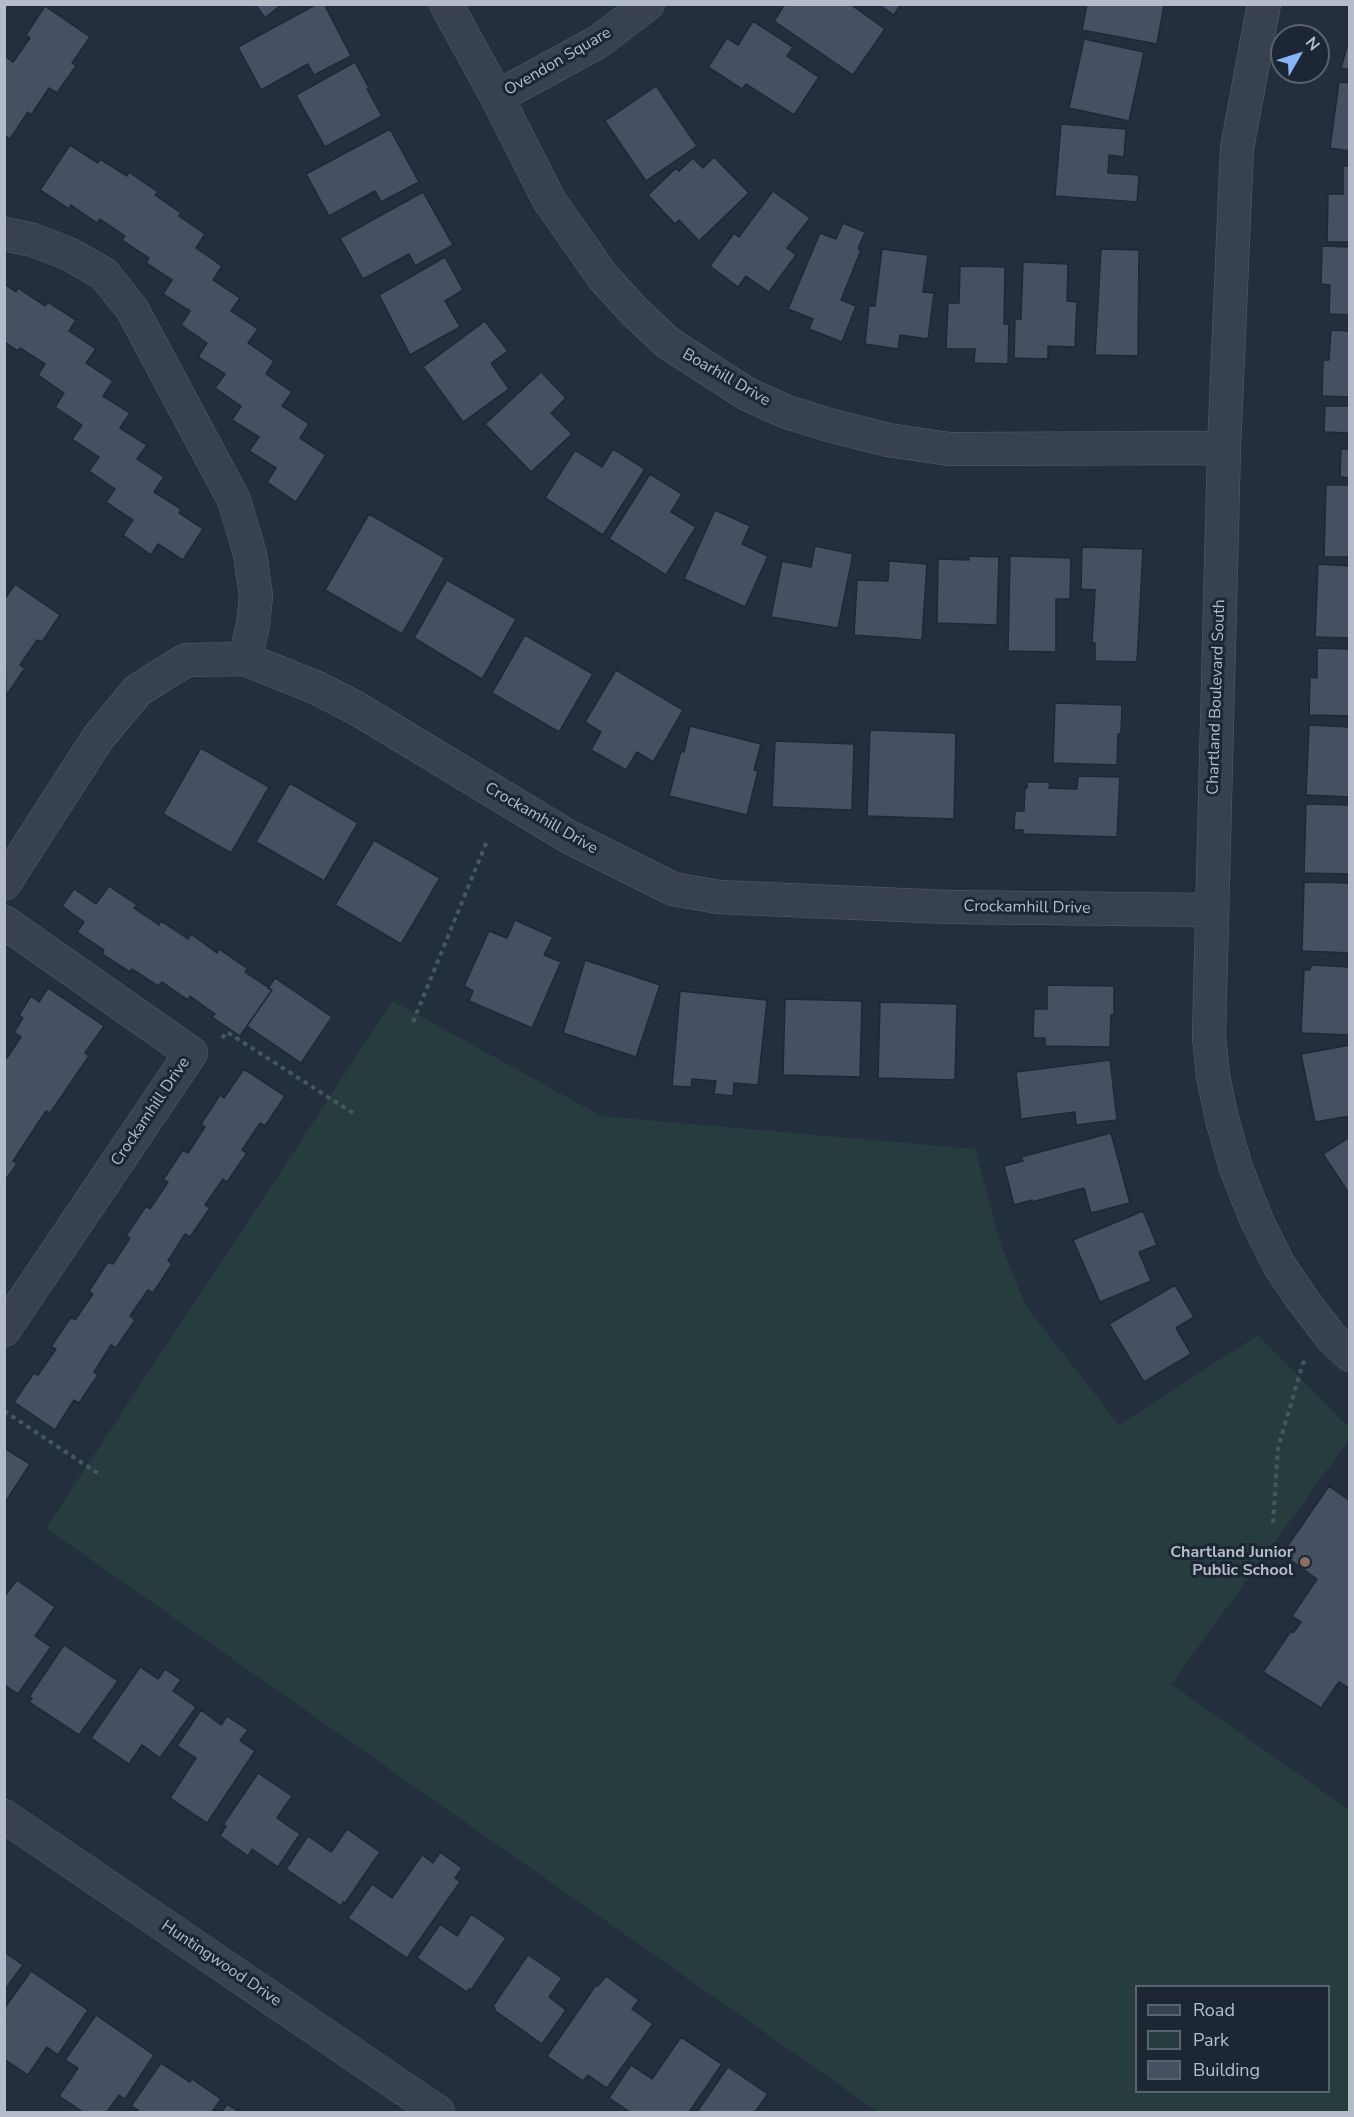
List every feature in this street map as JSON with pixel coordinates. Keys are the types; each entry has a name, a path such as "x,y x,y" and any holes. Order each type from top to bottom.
{"street":[{"name":"Boarhill Drive","path":"446,4 497,97 549,200 603,277 668,343 747,394 787,412 829,425 888,440 949,449 1224,448"},
{"name":"Ovendon Square","path":"497,97 598,42 648,4"},
{"name":"Chartland Boulevard South","path":"1264,4 1238,148 1224,448 1209,1036 1222,1119 1236,1168 1257,1221 1279,1265 1340,1346"},
{"path":"4,234 33,240 69,254 104,273 132,309 234,500 250,554 256,596 253,625 245,659"},
{"name":"Crockamhill Drive","path":"4,884 98,738 138,690 186,660 245,659 317,688 347,703 569,837 673,889 719,897 948,907 1212,910"},
{"name":"Crockamhill Drive","path":"4,922 191,1053 4,1330"},
{"name":"Huntingwood Drive","path":"4,1816 438,2112"}],"path":[{"path":"413,1022 487,841"},
{"path":"191,1053 206,1059 227,1032 356,1115"},
{"path":"1273,1523 1278,1448 1303,1363 1340,1346"},
{"path":"4,1411 102,1476"}],"green space":[{"path":"393,1001 601,1116 975,1149 1002,1248 1026,1306 1119,1425 1258,1335 1349,1428 1349,1440 1171,1684 1349,1810 1349,2112 878,2112 46,1528"}],"building":[{"path":"255,4 282,4 265,18"},
{"path":"317,4 324,4 351,56 314,75 308,64 261,90 238,47"},
{"path":"785,4 850,4 885,29 853,75 774,21"},
{"path":"878,4 901,4 894,15"},
{"path":"1087,4 1164,5 1157,44 1082,30"},
{"path":"45,6 90,37 72,63 76,66 57,93 49,88 31,115 28,112 10,139 6,136 4,138 4,58 13,62 30,38 26,35"},
{"path":"753,21 793,47 787,56 819,77 794,115 746,84 742,89 708,67 727,38 738,45"},
{"path":"1350,36 1350,70 1341,68"},
{"path":"1084,39 1144,52 1129,121 1069,108"},
{"path":"355,62 382,116 325,147 296,95"},
{"path":"1339,82 1350,83 1350,151 1330,148"},
{"path":"656,86 697,146 646,181 605,121"},
{"path":"1061,124 1126,129 1124,157 1109,155 1108,173 1139,175 1137,202 1055,196"},
{"path":"390,129 419,182 381,202 375,191 329,216 306,174"},
{"path":"70,145 98,163 100,159 127,176 129,172 158,192 155,195 205,234 196,248 222,266 213,280 240,298 231,311 258,329 248,343 274,361 266,374 292,392 282,406 309,424 300,438 326,455 296,502 267,482 276,468 249,451 259,437 232,420 241,406 215,388 225,374 198,357 207,343 181,325 190,311 163,294 172,280 146,263 149,258 122,240 125,236 100,219 97,223 71,205 69,209 40,190"},
{"path":"714,157 749,193 699,241 679,220 675,224 648,195 676,168 679,171 693,158 703,168"},
{"path":"1343,166 1350,166 1350,242 1327,242 1328,194 1343,194"},
{"path":"773,191 810,218 787,248 796,255 769,292 746,276 738,287 710,266 734,233 739,237"},
{"path":"423,192 453,245 415,266 409,254 363,279 340,238"},
{"path":"843,223 865,232 858,249 861,250 841,300 856,306 842,342 809,329 813,319 788,309 820,233 836,239"},
{"path":"1322,246 1350,247 1350,315 1329,314 1330,285 1321,284"},
{"path":"882,249 928,255 923,292 934,293 928,339 900,335 898,349 865,344 869,306 875,306"},
{"path":"1101,249 1139,250 1138,356 1095,355"},
{"path":"445,257 463,290 445,301 460,327 410,355 379,295"},
{"path":"1023,262 1068,264 1067,301 1077,302 1075,347 1048,346 1048,359 1014,358 1015,319 1021,319"},
{"path":"960,266 1005,267 1004,324 1009,324 1008,364 974,363 975,349 946,349 948,303 959,303"},
{"path":"4,284 16,292 18,288 45,306 48,302 76,320 69,331 96,349 86,363 113,381 103,396 130,413 120,428 147,445 137,459 164,477 154,492 181,509 179,513 203,529 183,560 158,544 151,555 123,535 133,520 106,502 115,489 89,471 99,457 72,439 82,425 55,407 64,393 38,375 45,364 20,348 18,351 4,342"},
{"path":"485,321 508,351 491,363 509,389 463,422 423,367"},
{"path":"1331,330 1350,331 1350,397 1322,396 1323,360 1329,360"},
{"path":"541,372 566,398 551,413 572,434 531,472 485,424"},
{"path":"1325,406 1350,406 1350,433 1324,432"},
{"path":"613,449 645,469 603,535 545,498 575,450 602,467"},
{"path":"1341,449 1350,449 1350,478 1340,477"},
{"path":"650,474 682,494 671,512 696,527 666,575 609,539"},
{"path":"1326,485 1350,485 1350,557 1324,557"},
{"path":"715,510 750,526 742,544 768,556 745,607 684,579"},
{"path":"369,514 445,558 402,634 325,590"},
{"path":"815,546 853,554 838,628 771,617 782,561 811,567"},
{"path":"1082,547 1143,549 1137,662 1095,661 1095,643 1092,643 1095,590 1081,589"},
{"path":"969,556 999,557 997,625 937,623 938,559 969,560"},
{"path":"1010,556 1071,558 1070,599 1056,599 1056,652 1008,651"},
{"path":"889,561 927,564 922,640 854,635 857,580 888,581"},
{"path":"1318,564 1350,566 1350,638 1315,637"},
{"path":"447,580 516,619 482,679 414,638"},
{"path":"15,584 60,615 42,642 37,640 20,665 25,668 6,696 4,600"},
{"path":"525,635 593,674 559,732 492,693"},
{"path":"1317,648 1350,649 1350,716 1309,715 1310,677 1317,678"},
{"path":"616,670 683,710 653,762 637,752 626,770 591,750 601,732 585,722"},
{"path":"1055,703 1122,705 1117,765 1053,763"},
{"path":"1309,725 1350,727 1350,797 1306,795"},
{"path":"690,726 761,744 754,770 758,771 747,815 669,796"},
{"path":"870,730 956,733 954,819 867,816"},
{"path":"775,741 854,744 852,810 772,807"},
{"path":"201,748 269,787 231,853 163,814"},
{"path":"1078,776 1120,777 1117,837 1022,834 1023,830 1014,830 1015,811 1024,811 1027,782 1050,782 1049,788 1077,789"},
{"path":"290,783 358,823 324,881 256,842"},
{"path":"1306,804 1350,805 1350,874 1304,873"},
{"path":"374,840 440,878 401,944 335,905"},
{"path":"1304,882 1350,883 1350,953 1302,951"},
{"path":"109,886 137,905 134,908 159,925 161,921 188,939 191,934 217,953 219,949 248,969 245,972 272,990 240,1036 212,1017 215,1014 190,996 188,1000 162,982 158,986 132,969 130,972 102,954 104,950 77,932 84,922 62,906 74,889 96,904"},
{"path":"515,920 553,937 544,955 561,962 532,1028 469,1001 473,991 464,986 489,931 507,938"},
{"path":"585,960 660,985 636,1057 563,1033"},
{"path":"1311,965 1350,967 1350,1035 1301,1033 1304,970 1310,970"},
{"path":"275,978 332,1017 301,1063 247,1026 272,990 268,988"},
{"path":"1047,985 1114,986 1114,1015 1111,1015 1110,1047 1045,1046 1045,1038 1033,1038 1034,1009 1047,1009"},
{"path":"48,988 104,1026 85,1053 89,1056 50,1113 46,1111 13,1161 17,1164 4,1182 4,1056 7,1058 21,1037 14,1032 23,1018 19,1015 31,996 39,1002"},
{"path":"680,991 767,1000 758,1085 734,1083 733,1096 714,1094 716,1081 692,1079 691,1087 672,1086"},
{"path":"785,999 862,1001 860,1077 783,1075"},
{"path":"880,1002 957,1004 955,1080 878,1078"},
{"path":"1350,1045 1350,1116 1315,1122 1301,1054"},
{"path":"1110,1060 1117,1120 1076,1125 1075,1112 1021,1119 1016,1072"},
{"path":"244,1069 285,1096 265,1126 260,1123 242,1150 247,1153 227,1182 223,1179 205,1205 210,1208 190,1237 185,1234 168,1261 172,1264 153,1293 148,1290 130,1316 135,1320 116,1348 111,1345 94,1372 98,1375 79,1403 74,1400 55,1430 14,1402 34,1373 38,1375 56,1349 51,1347 71,1317 75,1320 93,1294 89,1291 108,1262 113,1264 130,1238 126,1236 146,1206 150,1209 168,1182 163,1180 183,1150 188,1153 205,1127 201,1124 220,1095 224,1098"},
{"path":"1111,1133 1130,1203 1091,1213 1084,1188 1014,1205 1004,1166 1023,1161 1021,1157"},
{"path":"1350,1137 1350,1195 1323,1154"},
{"path":"1143,1211 1157,1245 1139,1252 1151,1281 1100,1302 1073,1240"},
{"path":"1175,1285 1194,1317 1176,1328 1191,1354 1144,1382 1109,1324"},
{"path":"4,1448 30,1464 4,1504"},
{"path":"1329,1486 1350,1501 1350,1689 1339,1682 1321,1708 1263,1672 1291,1631 1293,1633 1301,1622 1292,1616 1317,1579 1282,1554"},
{"path":"17,1580 55,1607 35,1636 51,1647 18,1694 4,1685 4,1597"},
{"path":"64,1645 118,1681 79,1735 29,1702 32,1698 29,1697"},
{"path":"140,1667 158,1679 165,1669 181,1680 173,1691 196,1707 160,1758 142,1745 129,1764 91,1738"},
{"path":"201,1710 221,1725 227,1716 248,1730 240,1741 255,1751 207,1823 170,1798 196,1758 177,1746"},
{"path":"258,1773 292,1796 277,1818 300,1834 278,1867 252,1849 248,1856 220,1836 226,1826 223,1825"},
{"path":"347,1829 380,1852 341,1906 286,1869 308,1836 331,1852"},
{"path":"440,1852 462,1868 455,1878 460,1882 407,1958 348,1918 372,1884 392,1898 422,1855 433,1863"},
{"path":"471,1914 506,1938 471,1990 467,1992 417,1958 440,1924 457,1936"},
{"path":"4,1952 23,1965 4,1991"},
{"path":"528,1955 562,1978 549,1997 566,2010 542,2044 494,2010 493,2006"},
{"path":"31,1971 88,2010 58,2055 47,2047 28,2075 4,2059 4,2021 6,2018 4,2009"},
{"path":"606,1976 639,2000 632,2009 653,2024 607,2088 588,2075 583,2081 547,2056 596,1985 598,1986"},
{"path":"96,2015 154,2055 125,2099 119,2095 107,2112 83,2112 59,2096 78,2068 65,2060"},
{"path":"681,2037 722,2064 689,2112 630,2112 609,2098 631,2065 652,2079"},
{"path":"161,2063 190,2082 192,2079 221,2099 212,2112 136,2112 138,2110 131,2106"},
{"path":"728,2067 768,2094 755,2112 697,2112"},
{"path":"227,2104 240,2112 222,2112"}],"place":[{"name":"Chartland Junior Public School","path":"1305,1562"}]}
